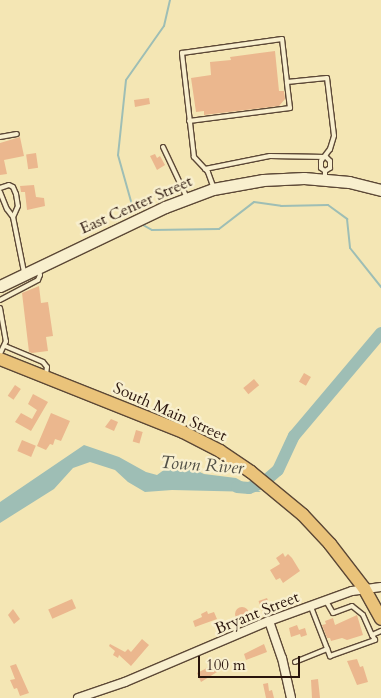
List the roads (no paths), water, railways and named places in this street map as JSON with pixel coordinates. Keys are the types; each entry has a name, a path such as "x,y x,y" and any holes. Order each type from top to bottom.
{"main road":[{"name":"East Center Street","path":"0,286 187,198 213,189 263,180 325,176 381,190"},
{"name":"South Main Street","path":"0,359 183,432 220,451 251,472 303,515 330,544 364,588 381,619"}],"street":[{"name":"Bryant Street","path":"78,698 125,682 269,621 364,588 381,587"},
{"path":"269,621 282,658 291,698"}],"lane":[{"path":"189,121 290,108 282,39 182,54 189,121 194,157 205,169 213,189"},
{"path":"286,82 327,78 334,136 330,150 322,161 321,168 325,176"},
{"path":"0,137 17,134"},
{"path":"163,147 187,198"},
{"path":"205,169 270,156 326,157"},
{"path":"0,188 9,185 13,187 18,206 13,217"},
{"path":"0,192 7,209 13,217 24,274"},
{"path":"0,300 38,280 40,275 39,268"},
{"path":"0,308 4,346 0,354"},
{"path":"4,346 43,362 47,367 46,377"},
{"path":"311,606 330,656 375,640 364,615 352,606 333,613 326,601"},
{"path":"372,635 381,631"},
{"path":"295,662 327,648"}],"water":[{"path":"84,445 119,457 146,472 157,475 172,464 181,463 204,474 236,478 261,492 172,490 145,492 128,482 115,470 90,462 73,468 54,489 0,523 0,502"}],"waterway":[{"path":"134,212 118,155 126,80 164,26 170,0"},
{"path":"143,225 152,230 219,229 254,202 281,206 328,205 347,219 350,248 381,287"},
{"name":"Town River","path":"237,487 249,488 264,482 278,470 294,436 381,333"}]}
